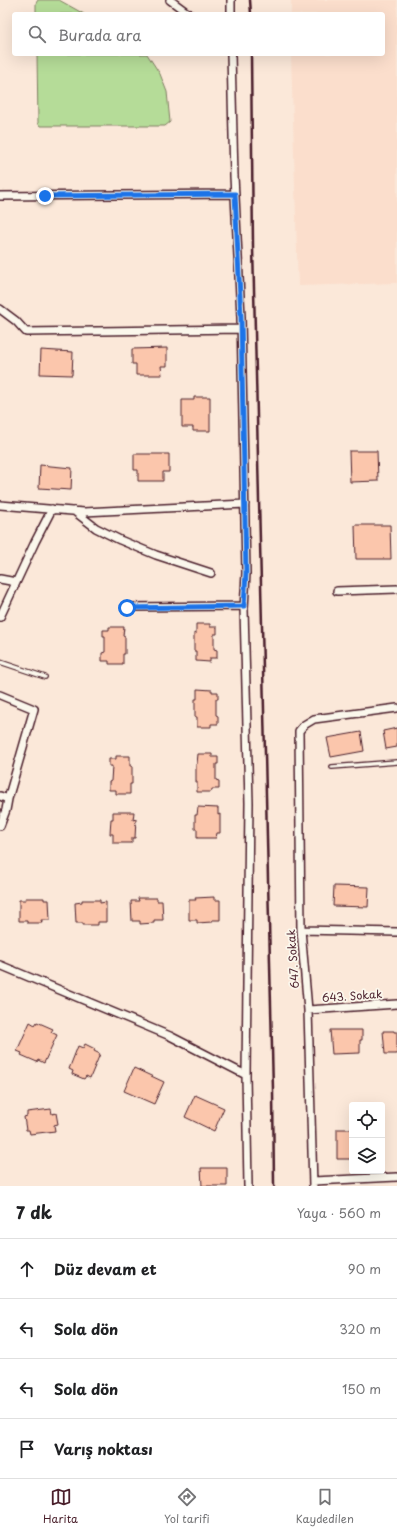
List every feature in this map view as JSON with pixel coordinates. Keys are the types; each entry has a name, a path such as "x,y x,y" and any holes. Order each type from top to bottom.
{"street":[{"path":"170,0 186,12"},
{"path":"230,0 231,12"},
{"path":"231,56 241,329 245,504 246,573 244,606 249,803 246,1075 248,1186"},
{"path":"0,196 235,194"},
{"path":"0,309 16,321 26,332 241,329"},
{"path":"0,505 84,512 245,504"},
{"path":"0,617 2,610 52,509"},
{"path":"74,511 96,528 120,540 156,555 211,573"},
{"path":"0,579 16,582"},
{"path":"336,591 397,589"},
{"path":"127,608 244,606"},
{"path":"0,695 34,709 6,810 0,826"},
{"name":"647. Sokak","path":"313,1184 308,1010 301,930 299,731 304,724 314,720 397,708"},
{"path":"0,796 8,799"},
{"path":"301,930 397,932"},
{"path":"0,965 170,1036 246,1075"},
{"name":"643. Sokak","path":"308,1010 397,1004"},
{"path":"313,1184 397,1177"}],"lane":[{"path":"0,662 45,677"},
{"path":"332,767 397,762"}],"shaded area":[{"path":"291,0 397,0 397,283 298,286 291,56 385,56 385,12 291,12"}],"green space":[{"path":"38,0 59,0 80,12 36,12 36,3"},
{"path":"37,56 148,56 160,74 167,92 170,122 165,126 40,126 38,123"}],"building":[{"path":"167,348 167,366 161,366 162,375 136,375 136,364 132,364 132,349"},
{"path":"41,350 73,352 72,375 40,374"},
{"path":"194,397 210,397 210,431 193,431 193,427 182,427 182,400 194,400"},
{"path":"349,451 377,451 378,481 350,482"},
{"path":"134,454 169,454 169,472 163,472 163,481 138,481 138,470 134,470"},
{"path":"40,465 72,468 71,490 39,488"},
{"path":"355,525 390,525 391,559 356,559"},
{"path":"196,624 210,624 210,627 217,627 217,634 214,634 214,649 217,650 217,658 210,658 210,662 196,661 196,651 194,651 194,633 196,634"},
{"path":"109,627 124,627 123,636 125,637 125,654 123,654 123,664 109,664 109,661 102,661 102,653 105,652 105,636 103,636 103,630 109,630"},
{"path":"197,689 218,692 218,699 216,699 216,715 218,716 218,724 211,724 211,727 197,727 197,717 195,717 195,699 197,699"},
{"path":"397,728 397,747 386,749 383,731"},
{"path":"361,732 364,751 331,757 327,738"},
{"path":"198,754 212,754 212,757 218,757 218,764 216,764 216,780 219,781 219,789 212,789 211,792 197,792 196,764"},
{"path":"116,756 130,756 130,766 132,766 132,784 130,784 130,794 116,794 116,790 109,790 112,766 109,766 109,759 116,759"},
{"path":"198,807 218,808 218,815 220,814 220,833 217,833 216,838 197,838 197,829 195,829 195,815 197,815"},
{"path":"113,812 134,812 133,820 136,819 135,838 132,838 132,843 113,843 113,834 110,834"},
{"path":"334,886 369,887 368,907 333,906"},
{"path":"214,897 214,900 220,900 220,920 197,923 197,920 189,920 189,900 196,900 195,898"},
{"path":"25,898 44,898 44,900 49,900 50,920 41,920 42,923 27,923 27,921 19,921 19,900 26,900"},
{"path":"138,898 157,898 157,901 162,901 163,920 154,920 154,923 140,924 140,921 132,921 131,901 139,901"},
{"path":"82,900 100,900 100,903 106,902 106,922 98,922 98,925 83,925 83,923 76,923 75,903 82,902"},
{"path":"30,1022 35,1025 37,1022 53,1029 51,1032 57,1035 44,1063 38,1060 37,1062 21,1055 22,1053 17,1051"},
{"path":"330,1030 362,1030 360,1053 332,1054"},
{"path":"383,1031 397,1032 397,1054 385,1054"},
{"path":"85,1044 95,1049 94,1051 100,1054 90,1078 86,1076 84,1079 72,1074 73,1071 69,1069 78,1046 83,1048"},
{"path":"134,1068 164,1082 154,1104 124,1091"},
{"path":"195,1095 224,1108 214,1131 185,1117"},
{"path":"51,1109 52,1114 56,1113 58,1124 54,1125 55,1131 30,1134 29,1130 26,1130 24,1117 27,1116 27,1112"},
{"path":"337,1129 349,1129 349,1159 337,1159"},
{"path":"201,1168 227,1168 227,1186 202,1186"}],"railway":[{"path":"250,0 251,12"},
{"path":"251,56 253,247 274,1186"}],"route":[{"path":"45,196 235,194 241,329 246,573 244,606 127,608"}]}
